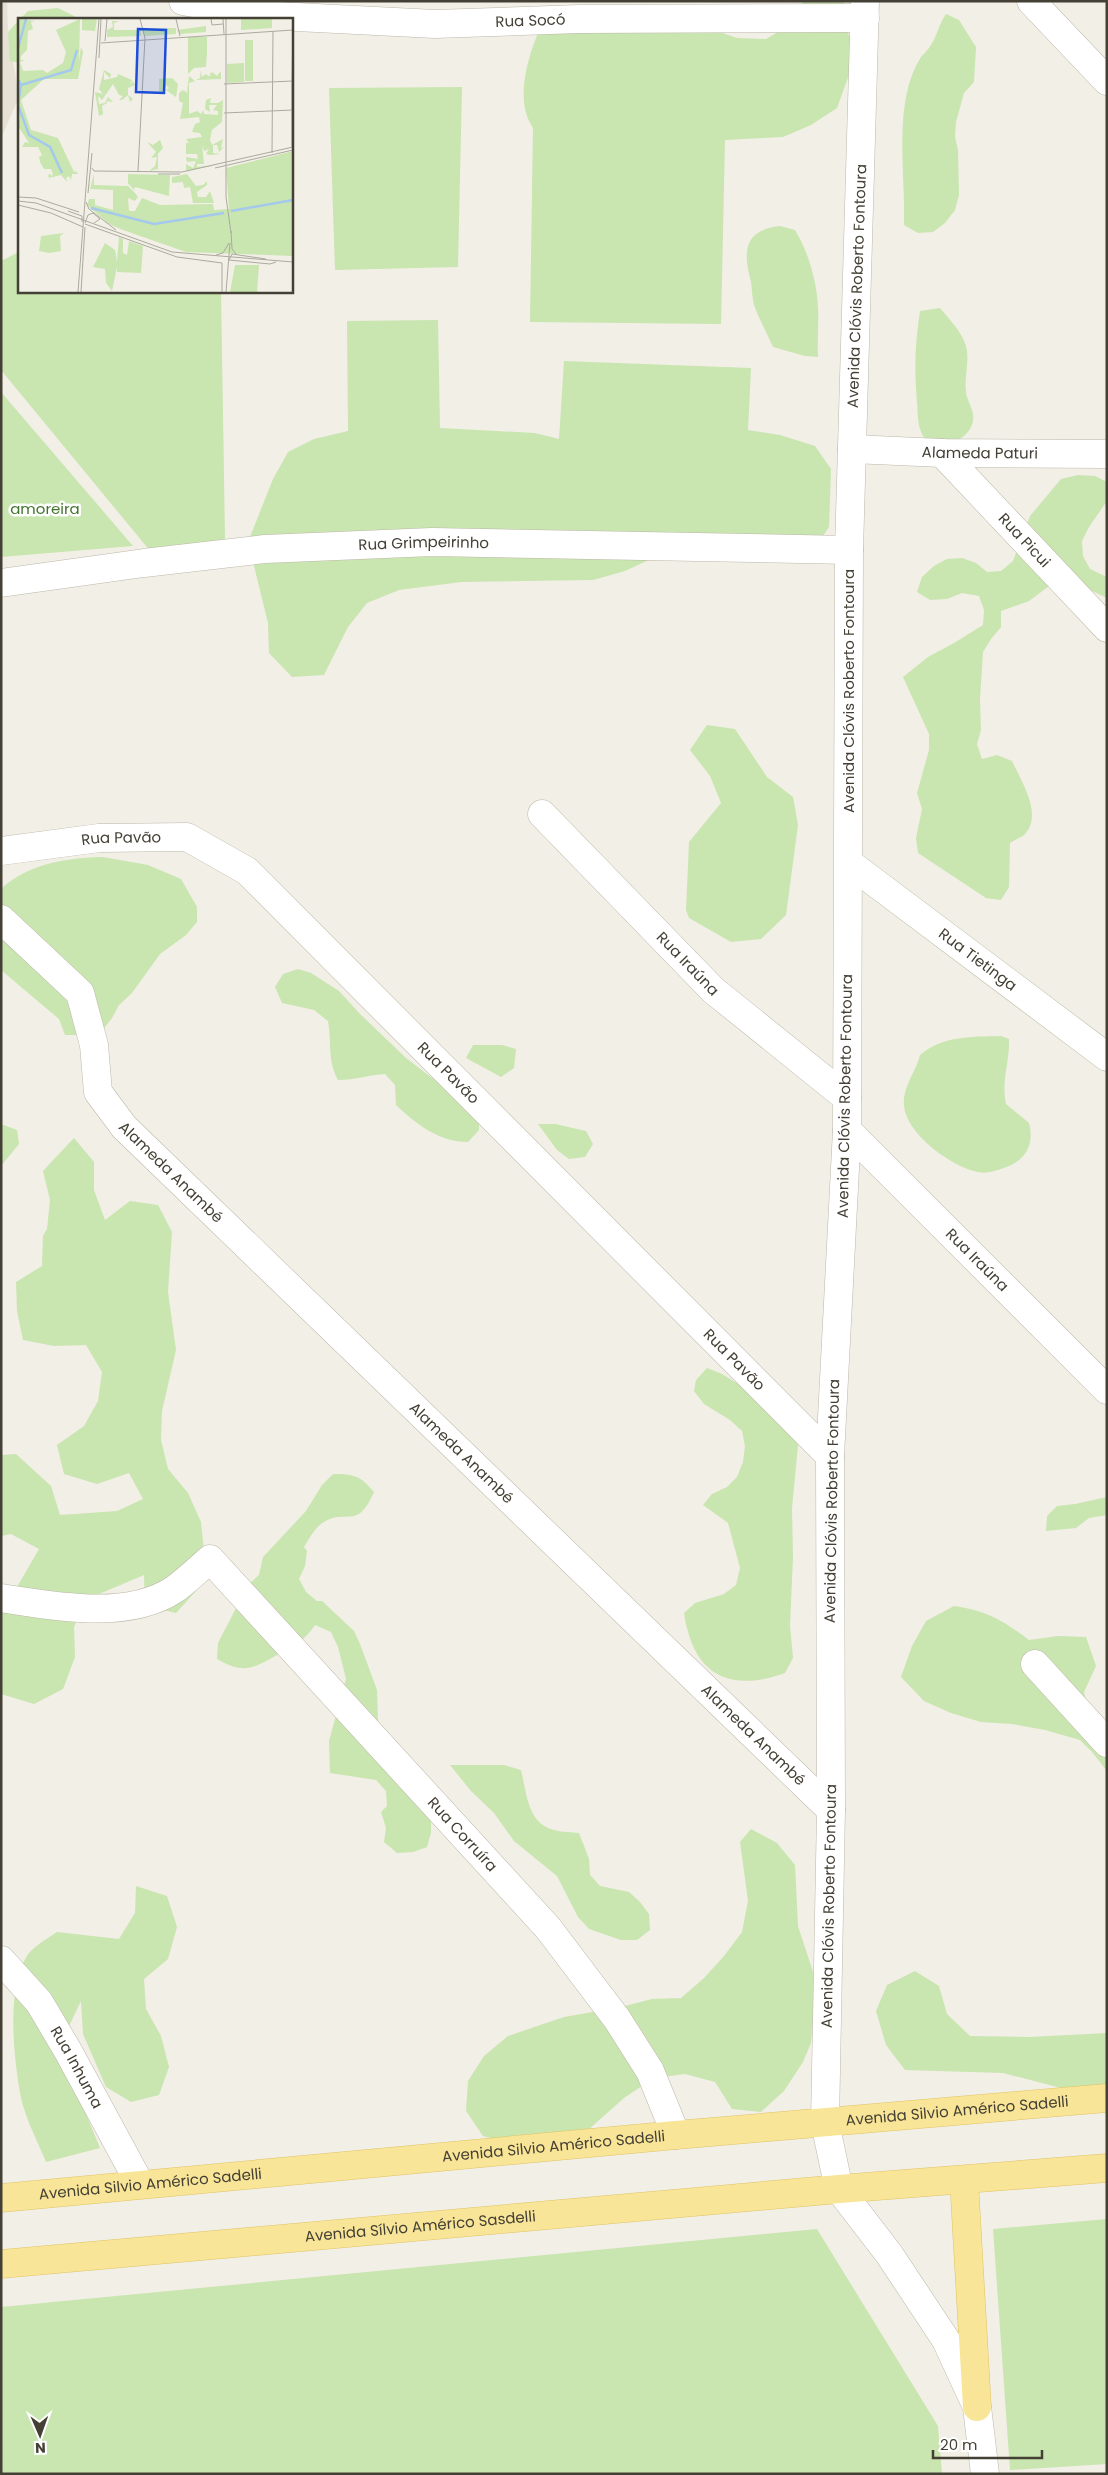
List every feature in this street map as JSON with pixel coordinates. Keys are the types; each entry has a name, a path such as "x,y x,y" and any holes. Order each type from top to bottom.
{"main road":[{"name":"Avenida Silvio Américo Sadelli","path":"1,2198 676,2135 1107,2098"},
{"path":"839,2189 1107,2168"},
{"path":"964,2180 977,2408"},
{"name":"Avenida Sílvio Américo Sasdelli","path":"1,2264 839,2189"}],"street":[{"path":"1031,1 1107,81"},
{"name":"Rua Socó","path":"190,3 256,15 435,24 576,10 865,9"},
{"name":"Avenida Clóvis Roberto Fontoura","path":"839,2189 825,2123 830,1810 830,1456 847,1130 849,550 865,9"},
{"name":"Alameda Paturi","path":"852,449 942,454 1107,454"},
{"name":"Rua Picui","path":"942,454 1107,628"},
{"name":"Rua Grimpeirinho","path":"1,583 144,563 265,549 432,542 849,550"},
{"name":"Rua Iraúna","path":"542,814 713,990 847,1098"},
{"name":"Rua Pavão","path":"1,851 99,838 187,836 246,871 830,1456"},
{"name":"Rua Tietinga","path":"849,864 1107,1057"},
{"name":"Alameda Anambé","path":"1,919 80,993 94,1045 98,1092 124,1127 830,1810"},
{"name":"Rua Iraúna","path":"847,1130 1107,1390"},
{"name":"Rua Corruíra","path":"1,1598 70,1608 140,1605 174,1590 210,1559 548,1928 617,2019 650,2071 676,2135"},
{"path":"1035,1664 1107,1743"},
{"name":"Rua Inhuma","path":"1,1960 39,2002 68,2051 140,2184"},
{"path":"839,2189 889,2254 946,2340 977,2408 985,2474"}],"shaded area":[{"path":"1,1 7,1 8,32 18,99 1,138"}],"green space":[{"path":"803,1 844,1 843,20 852,43 849,75 837,108 811,125 783,137 725,140 721,324 530,322 533,128 527,117 524,105 524,92 531,52 540,28 708,28 737,38 766,39 795,22"},
{"path":"58,8 78,18 21,18 28,11"},
{"path":"946,14 959,20 976,47 974,82 964,93 956,122 955,137 958,150 959,195 955,210 945,223 933,232 918,233 904,225 903,116 906,95 912,75 921,57 933,41"},
{"path":"18,21 18,63 10,61 8,32"},
{"path":"462,87 458,267 335,270 329,88"},
{"path":"780,226 795,230 804,247 811,267 817,297 818,357 805,356 773,347 754,305 747,261 749,244 752,238 759,232"},
{"path":"18,252 18,292 221,292 225,539 151,552 1,370 1,261"},
{"path":"940,308 958,331 966,346 966,392 973,417 973,421 966,434 959,440 943,445 928,442 921,432 918,419 915,367 920,311"},
{"path":"438,320 440,428 535,433 559,439 564,361 751,368 748,430 780,435 815,446 831,469 829,527 811,554 653,558 625,571 593,580 461,582 399,590 367,603 348,627 324,675 292,677 269,653 268,623 254,566 250,537 273,479 288,452 314,439 348,431 347,321"},
{"name":"amoreira","path":"1,392 133,546 1,557"},
{"path":"1078,475 1095,476 1107,482 1107,501 1082,541 1083,556 1090,569 1107,577 1107,598 1088,589 1056,581 1029,601 1001,611 1001,627 983,652 980,699 981,730 977,744 982,759 997,755 1012,761 1029,798 1032,818 1030,827 1024,835 1010,843 1009,887 1001,900 986,898 918,853 916,838 922,809 917,793 929,750 929,734 903,677 928,657 983,625 984,610 979,596 962,593 947,599 930,600 917,592 922,577 934,566 947,559 962,558 976,563 987,572 1001,571 1013,561 1030,516 1061,479"},
{"path":"707,725 735,729 767,777 793,797 798,825 786,915 761,939 731,942 689,918 686,910 689,842 721,803 710,776 690,750"},
{"path":"103,857 148,865 181,879 197,907 197,922 186,935 160,954 132,993 119,1005 102,1031 84,1035 65,1035 59,1019 1,970 1,889 12,880 36,868 62,861"},
{"path":"298,969 311,973 339,991 406,1058 479,1114 479,1130 468,1142 447,1139 429,1131 412,1119 396,1105 395,1085 385,1074 338,1080 332,1065 328,1021 314,1010 282,1003 275,987 283,974"},
{"path":"1001,1036 1009,1039 1004,1087 1006,1104 1029,1123 1029,1146 1022,1158 1009,1166 981,1173 967,1169 944,1157 922,1138 913,1128 907,1117 904,1106 905,1092 920,1055 929,1048 948,1040 959,1038"},
{"path":"473,1045 502,1045 516,1049 514,1068 501,1077 466,1058"},
{"path":"1,1124 17,1130 19,1144 1,1166"},
{"path":"538,1124 555,1124 586,1131 593,1144 585,1157 569,1159 557,1150"},
{"path":"74,1138 94,1162 94,1190 105,1220 130,1201 158,1205 172,1232 168,1292 176,1350 162,1411 161,1440 168,1469 188,1493 201,1522 204,1551 210,1559 196,1591 176,1613 145,1606 144,1575 85,1600 74,1627 75,1657 63,1689 34,1704 1,1694 1,1615 39,1549 11,1534 1,1536 1,1455 16,1454 51,1486 60,1515 117,1511 143,1499 129,1473 97,1484 64,1474 57,1445 84,1426 98,1401 102,1372 86,1345 54,1346 23,1340 17,1311 16,1282 42,1266 43,1236 47,1229 50,1200 43,1171"},
{"path":"707,1368 722,1374 751,1392 793,1434 798,1445 792,1508 793,1557 790,1626 793,1658 785,1673 765,1679 747,1681 731,1679 717,1674 705,1665 696,1651 689,1634 684,1613 695,1603 724,1594 736,1585 740,1568 728,1523 703,1505 712,1494 727,1487 737,1477 743,1462 745,1446 742,1431 730,1420 704,1404 694,1391 696,1380"},
{"path":"333,1474 361,1479 374,1492 368,1504 357,1515 332,1518 315,1530 304,1547 307,1551 305,1566 299,1579 306,1592 317,1601 322,1601 354,1631 360,1644 377,1690 378,1720 388,1750 431,1818 431,1833 427,1847 413,1852 397,1853 384,1842 386,1828 381,1812 387,1806 386,1791 376,1780 330,1773 329,1741 346,1679 338,1647 331,1632 315,1625 303,1639 294,1645 249,1668 235,1667 217,1659 218,1643 248,1585 259,1575 263,1557 306,1511 322,1485"},
{"path":"1107,1497 1107,1515 1089,1518 1076,1528 1046,1531 1047,1516 1057,1506"},
{"path":"954,1606 994,1617 1029,1640 1058,1636 1086,1637 1096,1666 1084,1692 1091,1719 1107,1722 1107,1771 1080,1740 1045,1730 1012,1724 981,1722 951,1713 924,1701 901,1677 912,1646 926,1621"},
{"path":"450,1765 504,1765 521,1770 528,1803 536,1818 548,1828 563,1832 579,1833 589,1859 590,1875 600,1886 629,1892 640,1902 649,1914 650,1930 637,1940 621,1940 589,1929 578,1917 557,1876 514,1841 494,1813 471,1791"},
{"path":"751,1829 777,1843 795,1865 798,1926 817,1984 811,2043 803,2062 784,2091 761,2112 732,2109 715,2082 685,2074 654,2078 624,2098 579,2138 516,2145 483,2136 466,2111 468,2081 484,2056 508,2036 564,2017 621,2007 652,1999 681,1998 704,1978 724,1956 742,1932 748,1901 740,1842"},
{"path":"136,1886 167,1896 177,1927 168,1959 144,1979 146,2009 161,2036 169,2067 159,2095 131,2102 106,2087 83,2034 81,2001 69,2026 61,2054 100,2148 46,2162 23,2106 16,2064 13,2024 14,2003 21,1967 32,1950 57,1932 119,1939 135,1913"},
{"path":"915,1971 939,1986 947,2014 970,2036 1029,2037 1107,2033 1107,2087 1061,2088 1003,2073 905,2070 886,2045 876,2011 887,1985"},
{"path":"1107,2219 1107,2464 1010,2470 993,2229"},
{"path":"817,2229 938,2426 942,2474 1,2474 1,2307"}]}
